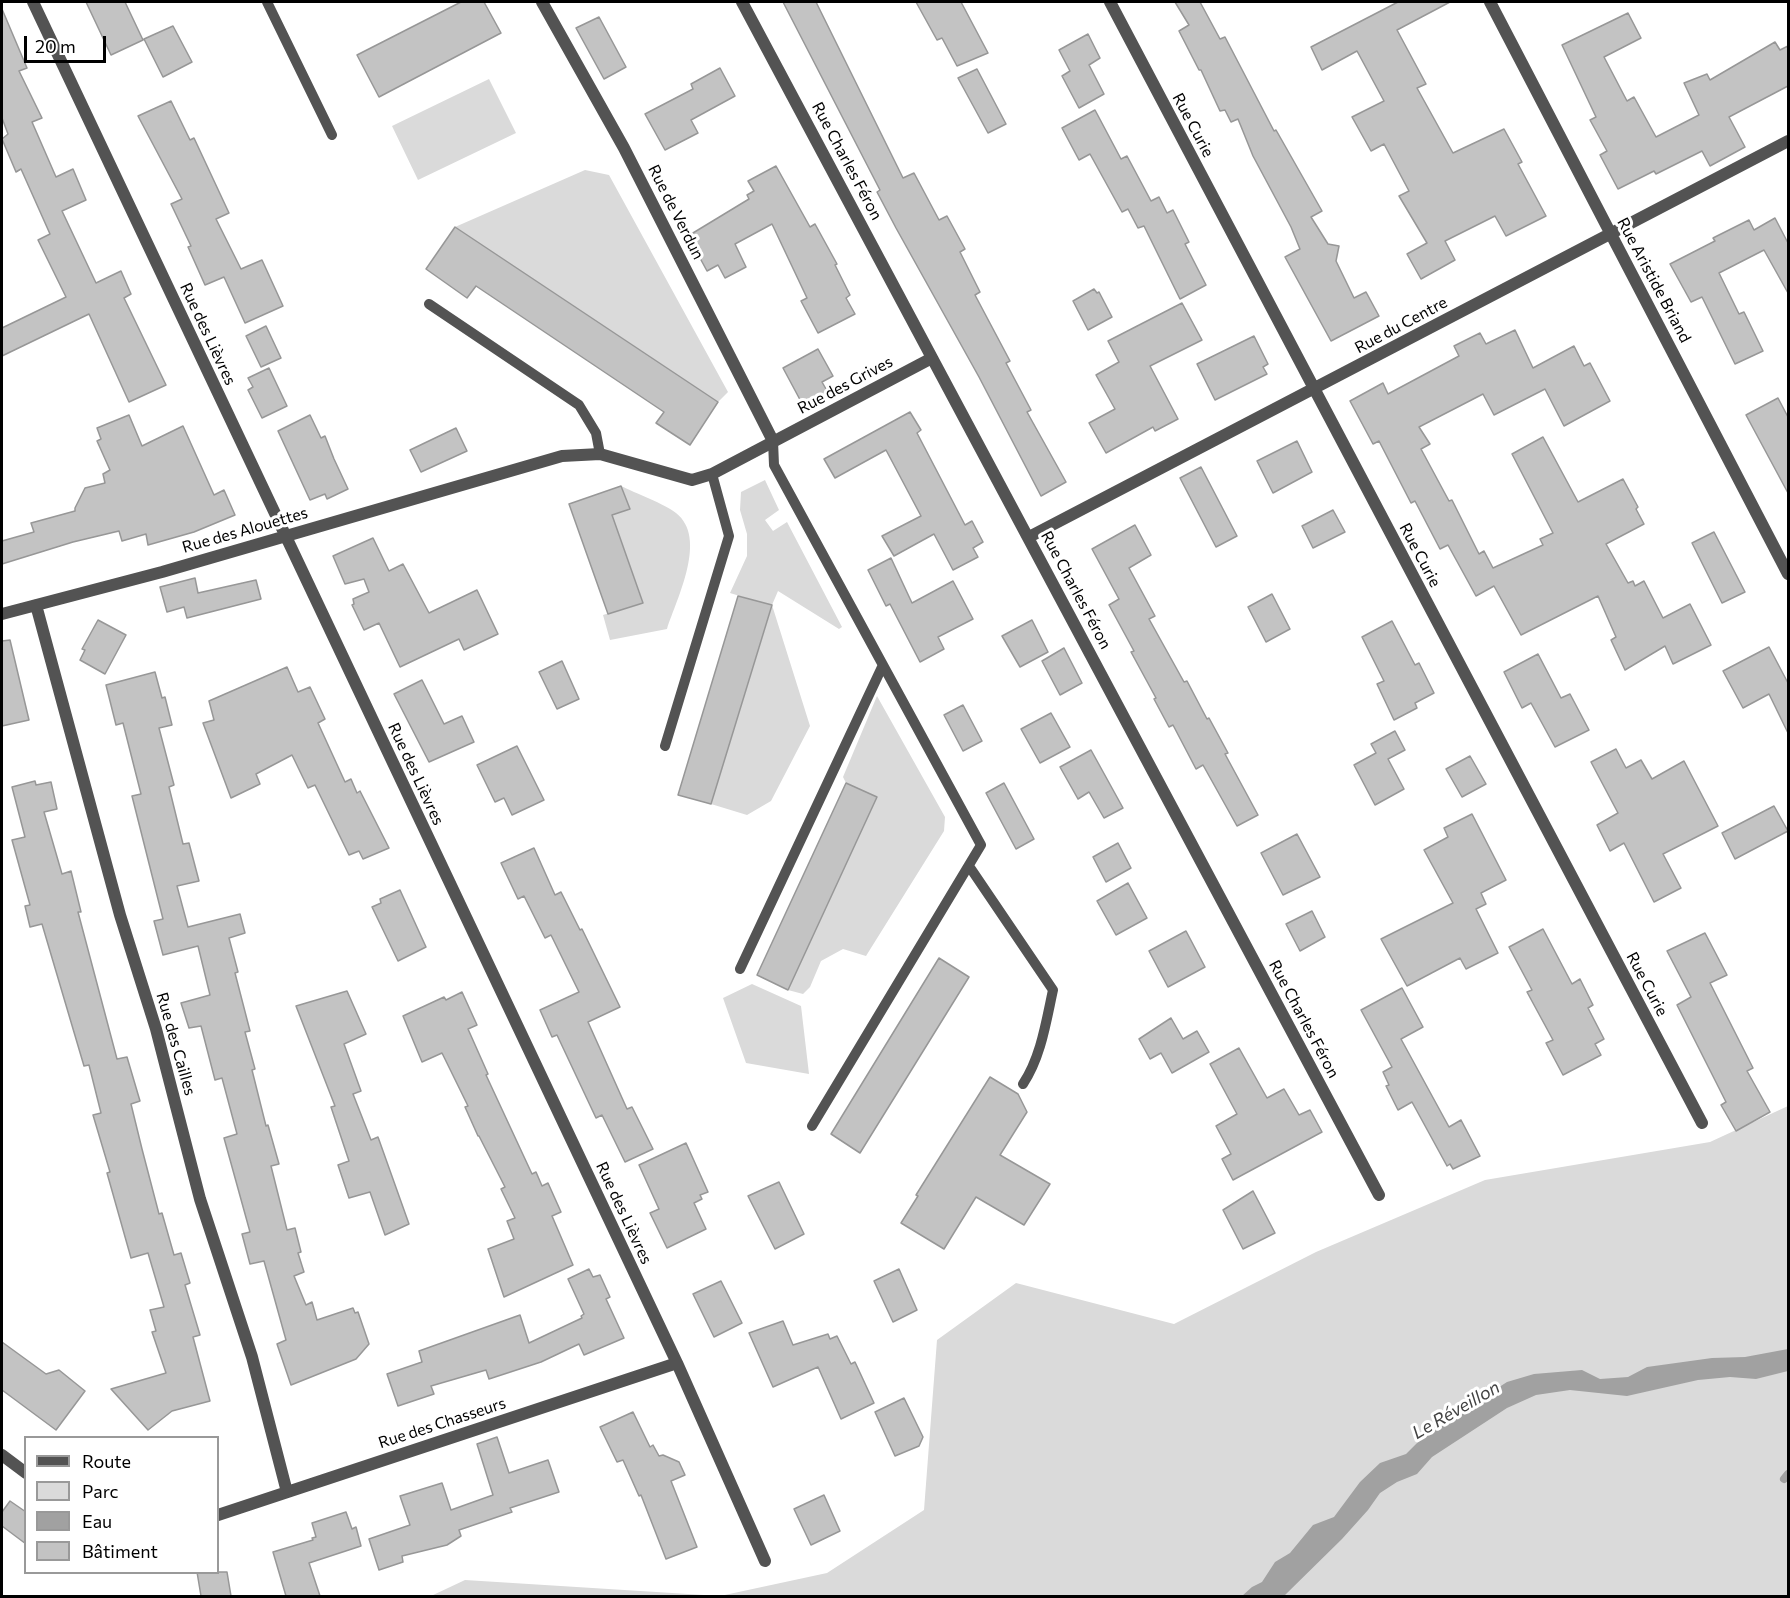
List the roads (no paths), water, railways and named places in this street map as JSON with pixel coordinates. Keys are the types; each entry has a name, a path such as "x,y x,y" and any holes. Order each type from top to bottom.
{"street":[{"name":"Rue des Lièvres","path":"33,2 677,1363 765,1561"},
{"name":"Rue de Verdun","path":"542,2 624,148 773,441"},
{"name":"Rue Charles Féron","path":"742,2 1379,1195"},
{"name":"Rue Curie","path":"1110,2 1702,1123"},
{"name":"Rue Aristide Briand","path":"1490,2 1788,574"},
{"name":"Rue du Centre","path":"1029,537 1788,141"},
{"name":"Rue des Grives","path":"711,474 932,358"},
{"name":"Rue des Alouettes","path":"2,614 162,572 562,456 600,454 692,480 711,474"},
{"name":"Rue des Cailles","path":"36,605 120,915 156,1029 200,1199 252,1357 287,1492"},
{"name":"Rue des Chasseurs","path":"219,1515 677,1363"},
{"path":"2,1455 24,1472"}],"lane":[{"path":"267,2 332,135"},
{"path":"429,304 579,405 596,433 600,454"},
{"path":"773,441 774,465 981,845 812,1126"},
{"path":"665,746 729,536 711,474"},
{"path":"740,969 883,665"},
{"path":"969,866 1053,990 1032,1070 1023,1084"}],"water":[{"path":"1788,1349 1788,1371 1756,1379 1730,1377 1698,1380 1627,1396 1570,1390 1536,1395 1507,1408 1432,1457 1417,1474 1397,1482 1380,1493 1342,1539 1284,1596 1242,1596 1262,1582 1275,1562 1290,1553 1313,1525 1334,1517 1360,1482 1380,1463 1406,1454 1419,1441 1507,1382 1534,1374 1582,1370 1600,1379 1628,1377 1647,1367 1712,1358 1745,1357"}],"waterway":[{"path":"1784,1479 1788,1474"}],"water label":[{"name":"Le Réveillon","path":"1456,1410"}]}
